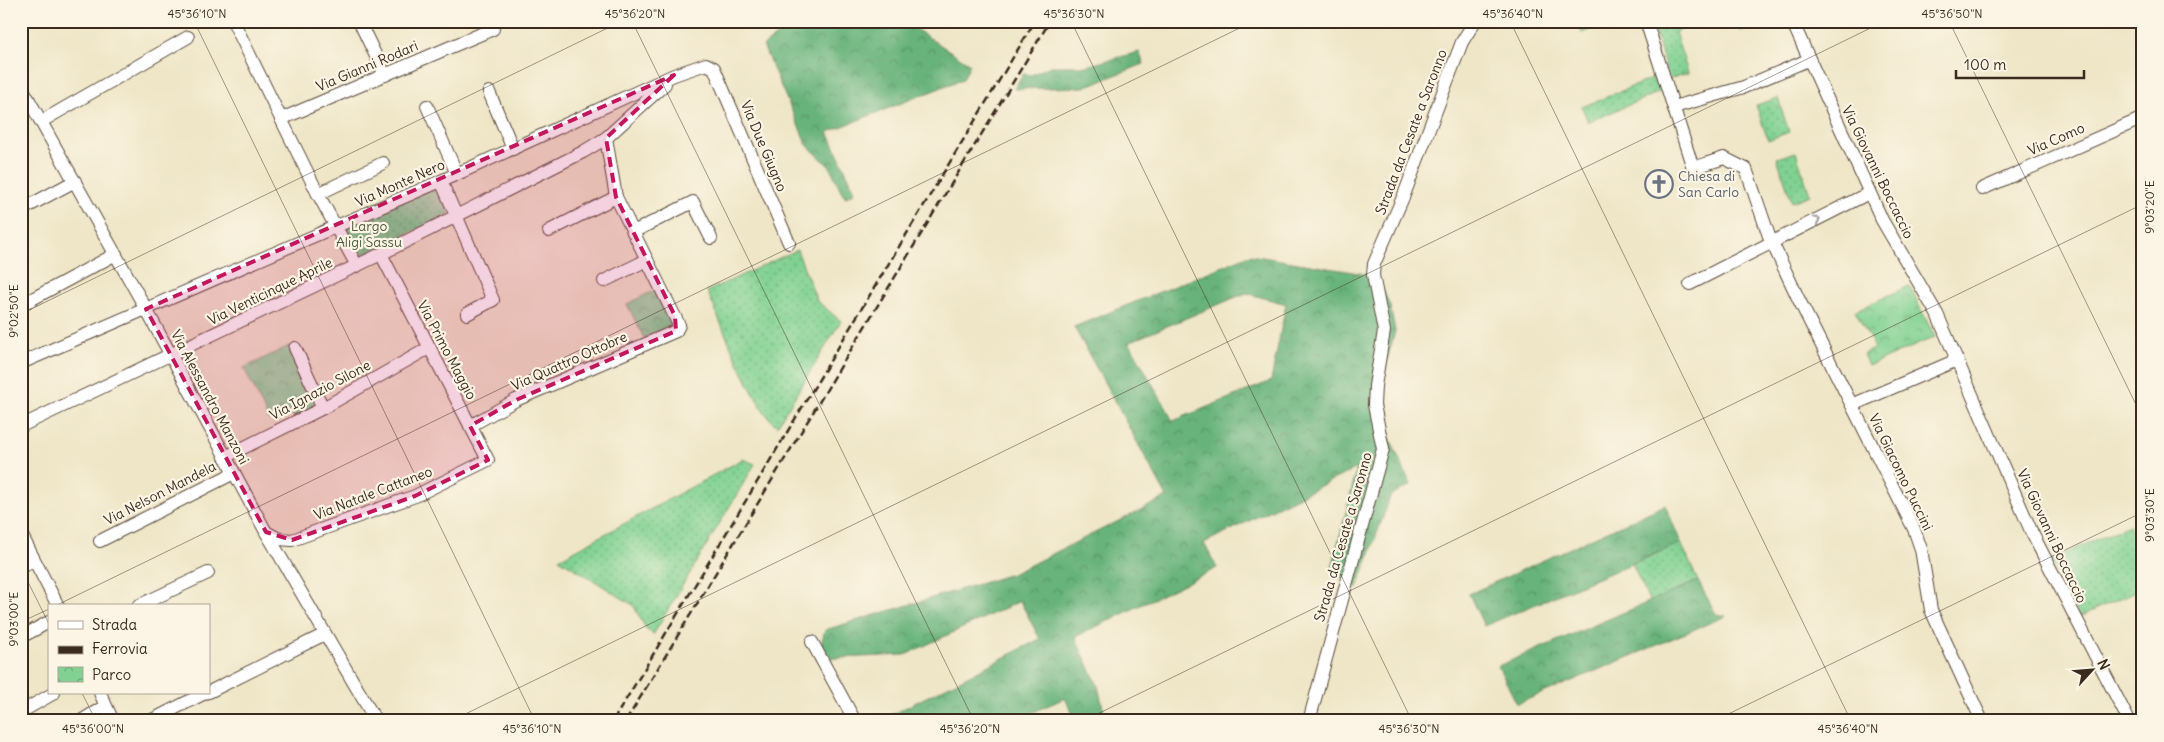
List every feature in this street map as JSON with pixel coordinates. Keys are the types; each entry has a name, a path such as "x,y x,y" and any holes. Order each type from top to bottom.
{"street":[{"path":"232,21 356,266"},
{"path":"359,21 385,75"},
{"name":"Strada da Cesate a Saronno","path":"1308,721 1383,449 1374,405 1375,386 1384,331 1373,275 1374,264 1404,195 1462,42 1475,21"},
{"path":"1646,21 1671,105 1674,107 1744,87 1808,60"},
{"name":"Via Giovanni Boccaccio","path":"1792,21 1882,220 1931,303 2032,533 2129,721"},
{"name":"Via Gianni Rodari","path":"281,120 493,29"},
{"path":"42,122 188,37"},
{"name":"Via Monte Nero","path":"21,363 457,174 674,75 706,64"},
{"name":"Via Due Giugno","path":"706,64 714,68 789,243"},
{"name":"Via Venticinque Aprile","path":"21,426 381,254 583,152 606,138 674,75"},
{"name":"Via Alessandro Manzoni","path":"21,86 116,254 266,532 376,721"},
{"path":"489,92 512,149"},
{"path":"427,106 457,174"},
{"name":"Via Giacomo Puccini","path":"1674,107 1692,166 1696,167 1724,158 1746,169 1769,236 1914,529 1921,548 1931,610 1982,721"},
{"name":"Via Como","path":"1982,189 2143,118"},
{"path":"604,281 647,260 616,197 606,138"},
{"path":"318,194 382,163"},
{"path":"21,210 75,181"},
{"path":"441,181 493,300 467,314"},
{"path":"1690,284 1774,243 1869,193"},
{"path":"549,231 616,197"},
{"path":"633,232 693,202 711,238"},
{"path":"21,305 116,254"},
{"name":"Via Primo Maggio","path":"381,254 428,348 488,460"},
{"name":"Via Quattro Ottobre","path":"470,426 516,400 676,331 679,325 647,260"},
{"path":"295,348 323,408"},
{"name":"Via Ignazio Silone","path":"225,457 323,408 428,348"},
{"path":"1852,405 1956,360"},
{"name":"Via Natale Cattaneo","path":"266,532 279,538 292,540 415,496 488,460"},
{"name":"Via Nelson Mandela","path":"100,541 234,473"},
{"path":"21,534 57,604"},
{"path":"21,568 34,561"},
{"path":"142,604 208,573"},
{"path":"21,637 48,623"},
{"path":"210,692 325,634"},
{"path":"812,642 855,721"},
{"path":"21,712 52,694"},
{"path":"100,694 113,721"},
{"path":"150,721 203,694"},
{"path":"81,721 106,706"}],"highlighted area":[{"path":"674,75 606,138 616,197 675,316 676,331 516,400 470,426 488,460 415,496 292,540 266,532 146,309"}],"green space":[{"path":"804,21 903,21 970,64 963,79 828,132 854,189 854,193 846,197 843,195 830,167 807,145 763,46 783,31"},
{"path":"1577,21 1611,21 1582,33"},
{"path":"1652,21 1702,21 1675,32 1688,73 1669,79"},
{"path":"1737,21 1765,21 1741,31"},
{"path":"1139,52 1144,64 1084,87 1014,89 1024,73 1031,75 1051,66 1086,66"},
{"path":"1656,77 1660,92 1588,122 1582,107"},
{"path":"1778,98 1789,132 1768,140 1756,105"},
{"path":"1796,152 1810,195 1792,202 1777,158"},
{"name":"Largo Aligi Sassu","path":"437,185 450,214 358,257 343,227"},
{"path":"797,250 817,301 841,321 777,426 768,416 748,383 707,291"},
{"path":"1250,255 1377,276 1390,306 1395,331 1380,387 1383,423 1411,485 1391,495 1357,588 1331,571 1357,468 1204,543 1217,568 1075,637 1098,686 1106,721 1076,721 1065,698 1013,721 879,721 1040,639 1020,601 905,655 817,659 825,630 1012,574 1167,497 1074,327","holes":["1246,293 1286,304 1271,381 1173,421 1129,342"]},
{"path":"1909,286 1935,337 1868,366 1863,354 1875,348 1855,311"},
{"path":"655,290 672,324 644,338 627,304"},
{"path":"289,346 318,407 294,418 290,410 269,420 244,368"},
{"path":"743,459 755,464 653,635 645,627 633,605 559,559"},
{"path":"1665,505 1681,543 1484,626 1469,594"},
{"path":"2129,525 2140,549 2143,548 2143,588 2079,617 2050,560"},
{"path":"1681,543 1698,581 1650,602 1632,564"},
{"path":"1698,581 1716,614 1726,616 1517,704 1498,666"}],"railway":[{"path":"613,721 1035,21"},
{"path":"626,721 1050,21"}],"place":[{"name":"Chiesa di San Carlo","path":"1659,184"}]}
